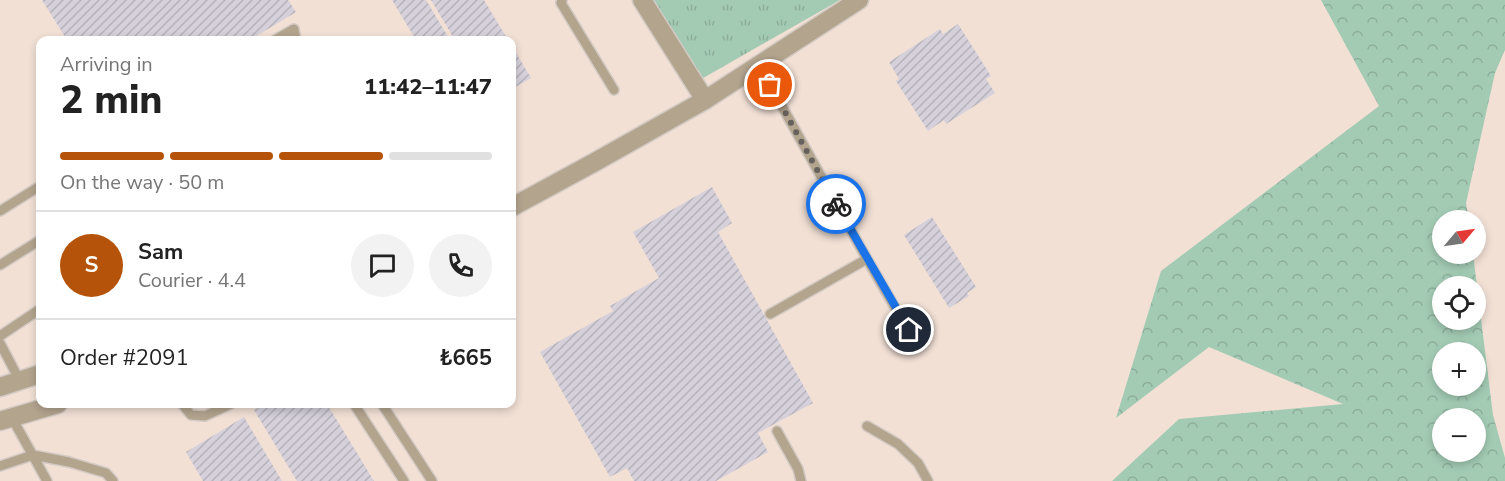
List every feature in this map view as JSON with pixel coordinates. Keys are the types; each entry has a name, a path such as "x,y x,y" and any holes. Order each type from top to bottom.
{"street":[{"path":"642,0 705,100"},
{"path":"516,205 705,100 859,0"},
{"path":"0,387 36,375"},
{"path":"6,419 44,408"}],"lane":[{"path":"562,0 561,3 614,90"},
{"path":"282,36 294,29 295,36"},
{"path":"759,65 909,330"},
{"path":"0,211 36,188"},
{"path":"0,265 36,242"},
{"path":"770,314 867,259"},
{"path":"0,336 36,312"},
{"path":"0,343 20,381"},
{"path":"185,408 191,416 205,416 222,408"},
{"path":"357,408 404,481"},
{"path":"385,408 432,481"},
{"path":"6,419 33,455 47,481"},
{"path":"867,426 898,444 918,463 928,481"},
{"path":"777,431 798,469 801,481"},
{"path":"0,466 33,455 69,462 106,473 113,481"}],"shaded area":[{"path":"0,0 1505,0 1505,481 0,481"}],"green space":[{"path":"647,0 840,0 698,81"},
{"path":"1321,0 1505,0 1505,50 1495,73 1466,203 1467,210 1432,210 1432,264 1474,264 1476,276 1432,276 1432,330 1482,330 1484,342 1432,342 1432,396 1486,396 1486,359 1493,415 1505,458 1505,481 1112,481 1179,419 1343,404 1209,347 1116,418 1161,271 1379,106"}],"building":[{"path":"42,0 288,0 296,12 257,36 64,36"},
{"path":"392,0 426,0 448,36 414,36"},
{"path":"431,0 484,0 506,36 453,36"},
{"path":"958,24 991,76 986,79 995,93 946,124 944,120 928,131 896,81 899,79 889,62 940,29 943,34"},
{"path":"516,53 531,78 516,87"},
{"path":"712,187 732,223 718,232 813,403 758,433 768,452 716,481 634,481 627,468 610,477 540,352 613,311 610,306 659,278 633,232"},
{"path":"932,217 976,287 967,293 969,296 949,308 904,235"},
{"path":"258,408 329,408 374,481 297,481 254,410"},
{"path":"244,417 282,481 203,481 186,452"}],"way so far":[{"path":"770,85 836,204"}],"route":[{"path":"836,204 909,330"}]}
